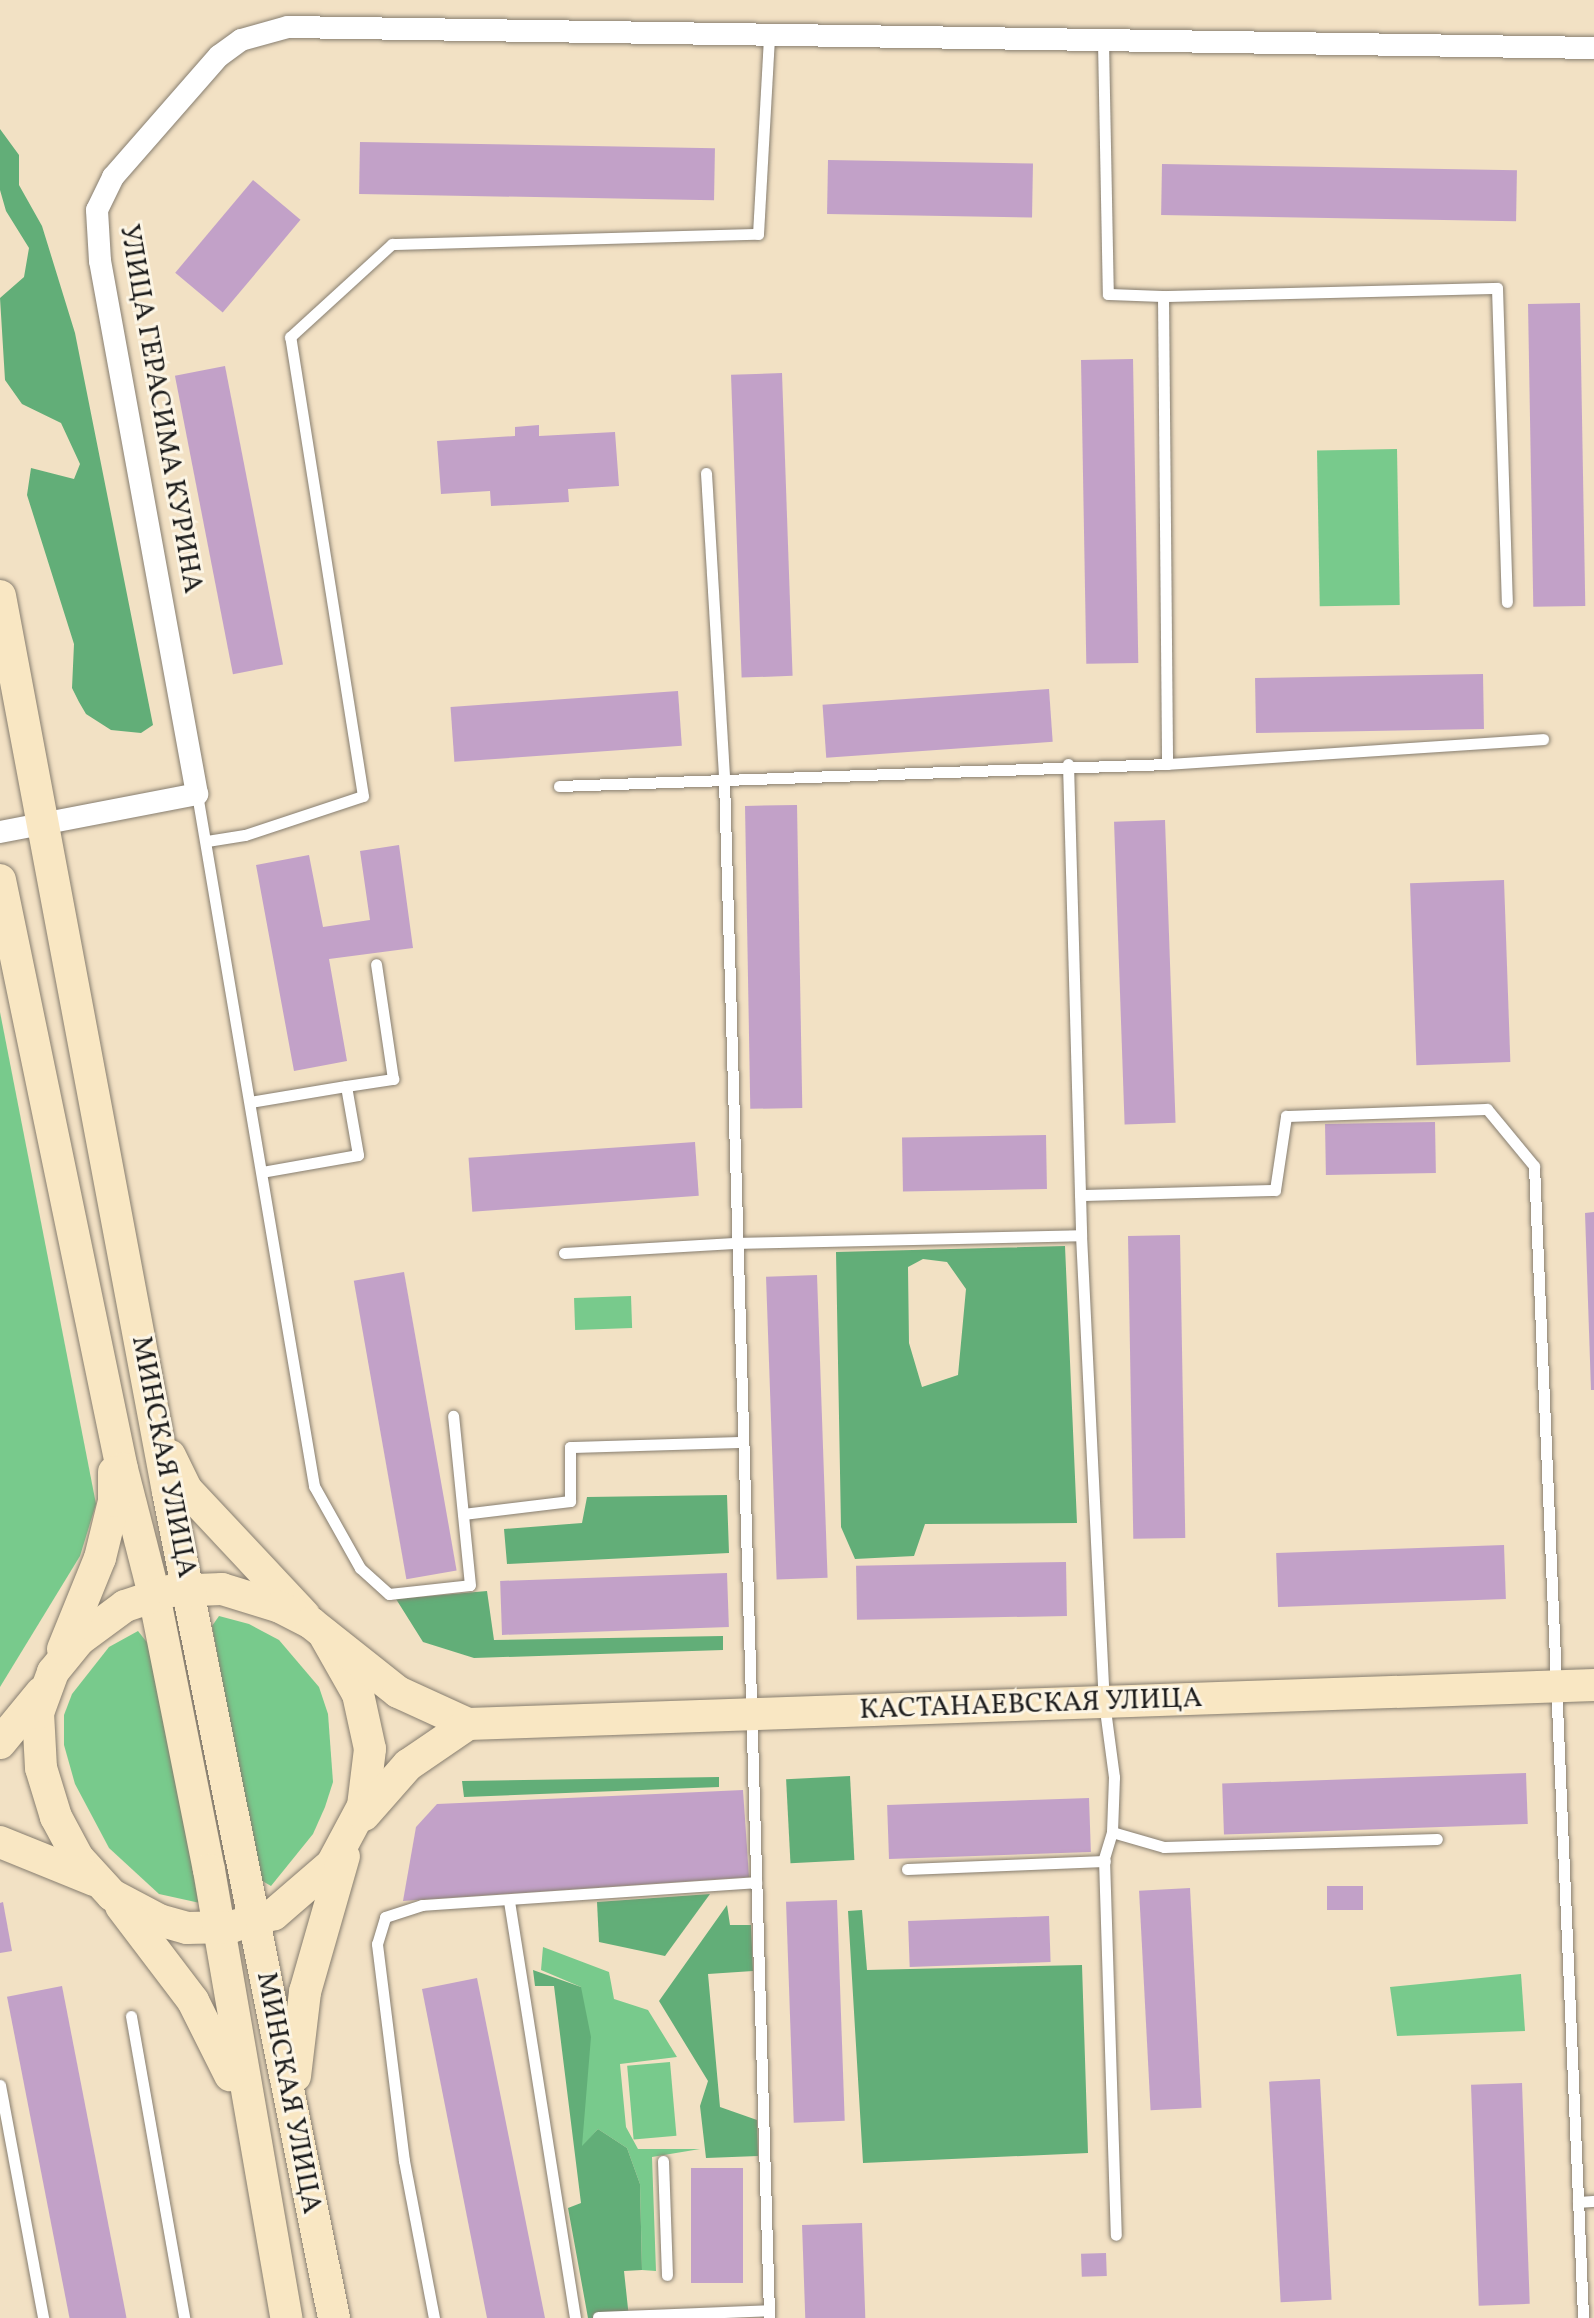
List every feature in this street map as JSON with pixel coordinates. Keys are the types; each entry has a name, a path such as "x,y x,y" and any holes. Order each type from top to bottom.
{"street":[{"name":"УЛИЦА ГЕРАСИМА КУРИНА","path":"197,794 96,234 97,210 113,177 219,56 264,30 1594,48"},
{"name":"МИНСКАЯ УЛИЦА","path":"0,596 46,823 188,1589 334,2318"},
{"path":"0,832 197,794"},
{"name":"МИНСКАЯ УЛИЦА","path":"0,880 115,1437 154,1595 219,1928 251,2130 286,2318"},
{"path":"160,1429 186,1489 318,1629 344,1664 367,1722 369,1778 305,1992 292,2115"},
{"path":"115,1437 114,1501 100,1558 51,1678 36,1737 47,1790 78,1858 193,2001 216,2041 251,2130"},
{"name":"КАСТАНАЕВСКАЯ УЛИЦА","path":"0,1743 51,1678 105,1618 154,1595 188,1589 243,1593 318,1629 398,1692 468,1724 1594,1685"},
{"path":"0,1842 104,1888 159,1920 219,1928 254,1922 274,1914 316,1881 408,1765 468,1724"}],"lane":[{"path":"207,841 245,835 363,796 290,337 392,244 758,234 769,36"},
{"path":"1103,42 1108,294 1163,296 1497,288 1507,602"},
{"path":"1163,296 1167,764"},
{"path":"598,2317 769,2314 752,1714 734,1243 724,780 706,473"},
{"path":"559,786 1068,764 1167,764 1543,739"},
{"path":"1068,764 1081,1235 1104,1702 1114,1777 1112,1832 1105,1861 1116,2235"},
{"path":"197,794 314,1486 360,1568 389,1594 470,1585 453,1416"},
{"path":"250,1102 393,1079 376,964"},
{"path":"262,1172 358,1155 346,1086"},
{"path":"1080,1195 1275,1190 1286,1116 1487,1109 1534,1166 1583,2318"},
{"path":"564,1253 734,1243 1081,1235"},
{"path":"463,1514 570,1501 570,1447 742,1442"},
{"path":"1112,1832 1164,1847 1437,1839"},
{"path":"907,1869 1105,1861"},
{"path":"434,2318 404,2161 377,1944 385,1917 394,1911 756,1882"},
{"path":"509,1901 575,2318"},
{"path":"131,2016 184,2318"},
{"path":"0,2085 43,2318"},
{"path":"663,2161 667,2275"},
{"path":"1578,2202 1594,2201"}],"green space":[{"path":"0,129 19,155 19,185 42,226 75,333 153,725 141,733 111,730 86,714 72,688 74,644 27,495 31,468 74,479 80,464 61,423 22,404 5,380 0,298 24,277 29,248 6,211 0,190"},
{"path":"1397,449 1400,605 1320,606 1317,450"},
{"path":"0,1012 96,1504 80,1556 0,1687"},
{"path":"1065,1246 1077,1523 925,1524 914,1556 855,1559 841,1527 836,1252","holes":["923,1259 947,1262 966,1289 958,1375 922,1387 909,1343 908,1267"]},
{"path":"631,1296 632,1328 575,1330 574,1298"},
{"path":"727,1495 729,1553 507,1564 504,1529 582,1523 587,1497"},
{"path":"487,1591 494,1640 723,1636 723,1650 474,1658 423,1642 396,1599"},
{"path":"219,1616 249,1624 279,1640 319,1687 328,1714 333,1782 325,1807 313,1834 271,1886 259,1879 212,1626"},
{"path":"138,1631 149,1645 200,1903 159,1894 109,1848 75,1784 64,1745 64,1715 72,1694 109,1647"},
{"path":"850,1776 854,1860 790,1863 786,1779"},
{"path":"719,1777 719,1787 464,1797 462,1781"},
{"path":"710,1894 665,1956 599,1942 597,1902"},
{"path":"727,1905 730,1925 751,1925 753,1971 708,1974 720,2107 757,2120 758,2156 706,2158 700,2106 708,2081 659,2001"},
{"path":"862,1910 867,1970 1082,1965 1088,2153 863,2163 848,1911"},
{"path":"543,1947 609,1972 614,1999 648,2010 677,2057 620,2064 626,2127 638,2149 700,2149 652,2157 656,2271 642,2270 640,2184 627,2148 598,2129 582,2147 581,1987 541,1970"},
{"path":"533,1970 581,1987 591,2037 582,2146 598,2129 627,2148 640,2184 642,2270 624,2271 629,2318 588,2318 568,2208 581,2203 554,1986 535,1986"},
{"path":"1521,1974 1525,2031 1397,2036 1390,1987"},
{"path":"670,2062 676,2136 634,2139 627,2066"}],"building":[{"path":"360,142 715,148 714,200 359,194"},
{"path":"828,160 1033,164 1032,218 827,214"},
{"path":"1162,164 1517,170 1516,221 1161,215"},
{"path":"253,180 300,220 223,313 175,273"},
{"path":"1580,303 1585,606 1533,607 1528,304"},
{"path":"1133,359 1138,663 1086,664 1081,360"},
{"path":"225,366 283,664 233,674 175,376"},
{"path":"782,373 793,676 742,678 731,375"},
{"path":"539,425 539,436 615,432 619,486 568,489 569,502 491,506 490,491 441,494 437,441 515,436 515,427"},
{"path":"1483,674 1484,729 1256,733 1255,678"},
{"path":"1049,689 1053,742 826,758 823,705"},
{"path":"678,691 682,746 454,762 451,707"},
{"path":"797,805 802,1108 750,1109 745,806"},
{"path":"1165,820 1176,1123 1125,1125 1114,822"},
{"path":"399,845 413,948 329,959 347,1061 294,1071 256,865 309,855 323,927 370,920 360,851"},
{"path":"1504,880 1510,1062 1416,1065 1410,883"},
{"path":"1435,1122 1436,1173 1326,1175 1325,1124"},
{"path":"1046,1135 1047,1189 903,1192 902,1138"},
{"path":"695,1142 699,1196 472,1212 469,1158"},
{"path":"1594,1212 1594,1390 1591,1390 1585,1213"},
{"path":"1180,1235 1185,1538 1133,1539 1128,1236"},
{"path":"404,1272 457,1570 406,1579 354,1281"},
{"path":"817,1275 828,1578 777,1580 766,1277"},
{"path":"1504,1545 1506,1599 1278,1607 1276,1553"},
{"path":"1066,1562 1067,1616 857,1620 856,1566"},
{"path":"727,1573 729,1627 502,1635 500,1581"},
{"path":"1526,1773 1528,1824 1224,1835 1222,1784"},
{"path":"743,1790 749,1877 403,1901 416,1827 437,1804"},
{"path":"1089,1798 1091,1852 889,1859 887,1805"},
{"path":"1327,1886 1363,1886 1363,1910 1327,1910"},
{"path":"1190,1888 1202,2108 1151,2110 1139,1891"},
{"path":"837,1900 845,2121 794,2123 786,1902"},
{"path":"3,1902 12,1951 0,1953 0,1903"},
{"path":"1049,1916 1051,1962 910,1967 908,1921"},
{"path":"477,1978 545,2318 487,2318 486,2313 422,1989"},
{"path":"62,1986 126,2318 69,2318 7,1997"},
{"path":"1320,2079 1332,2300 1281,2302 1269,2082"},
{"path":"1522,2083 1530,2304 1479,2306 1471,2085"},
{"path":"691,2168 743,2168 743,2283 691,2283"},
{"path":"862,2223 865,2318 805,2318 802,2225"},
{"path":"1106,2253 1107,2276 1082,2277 1081,2254"}]}
